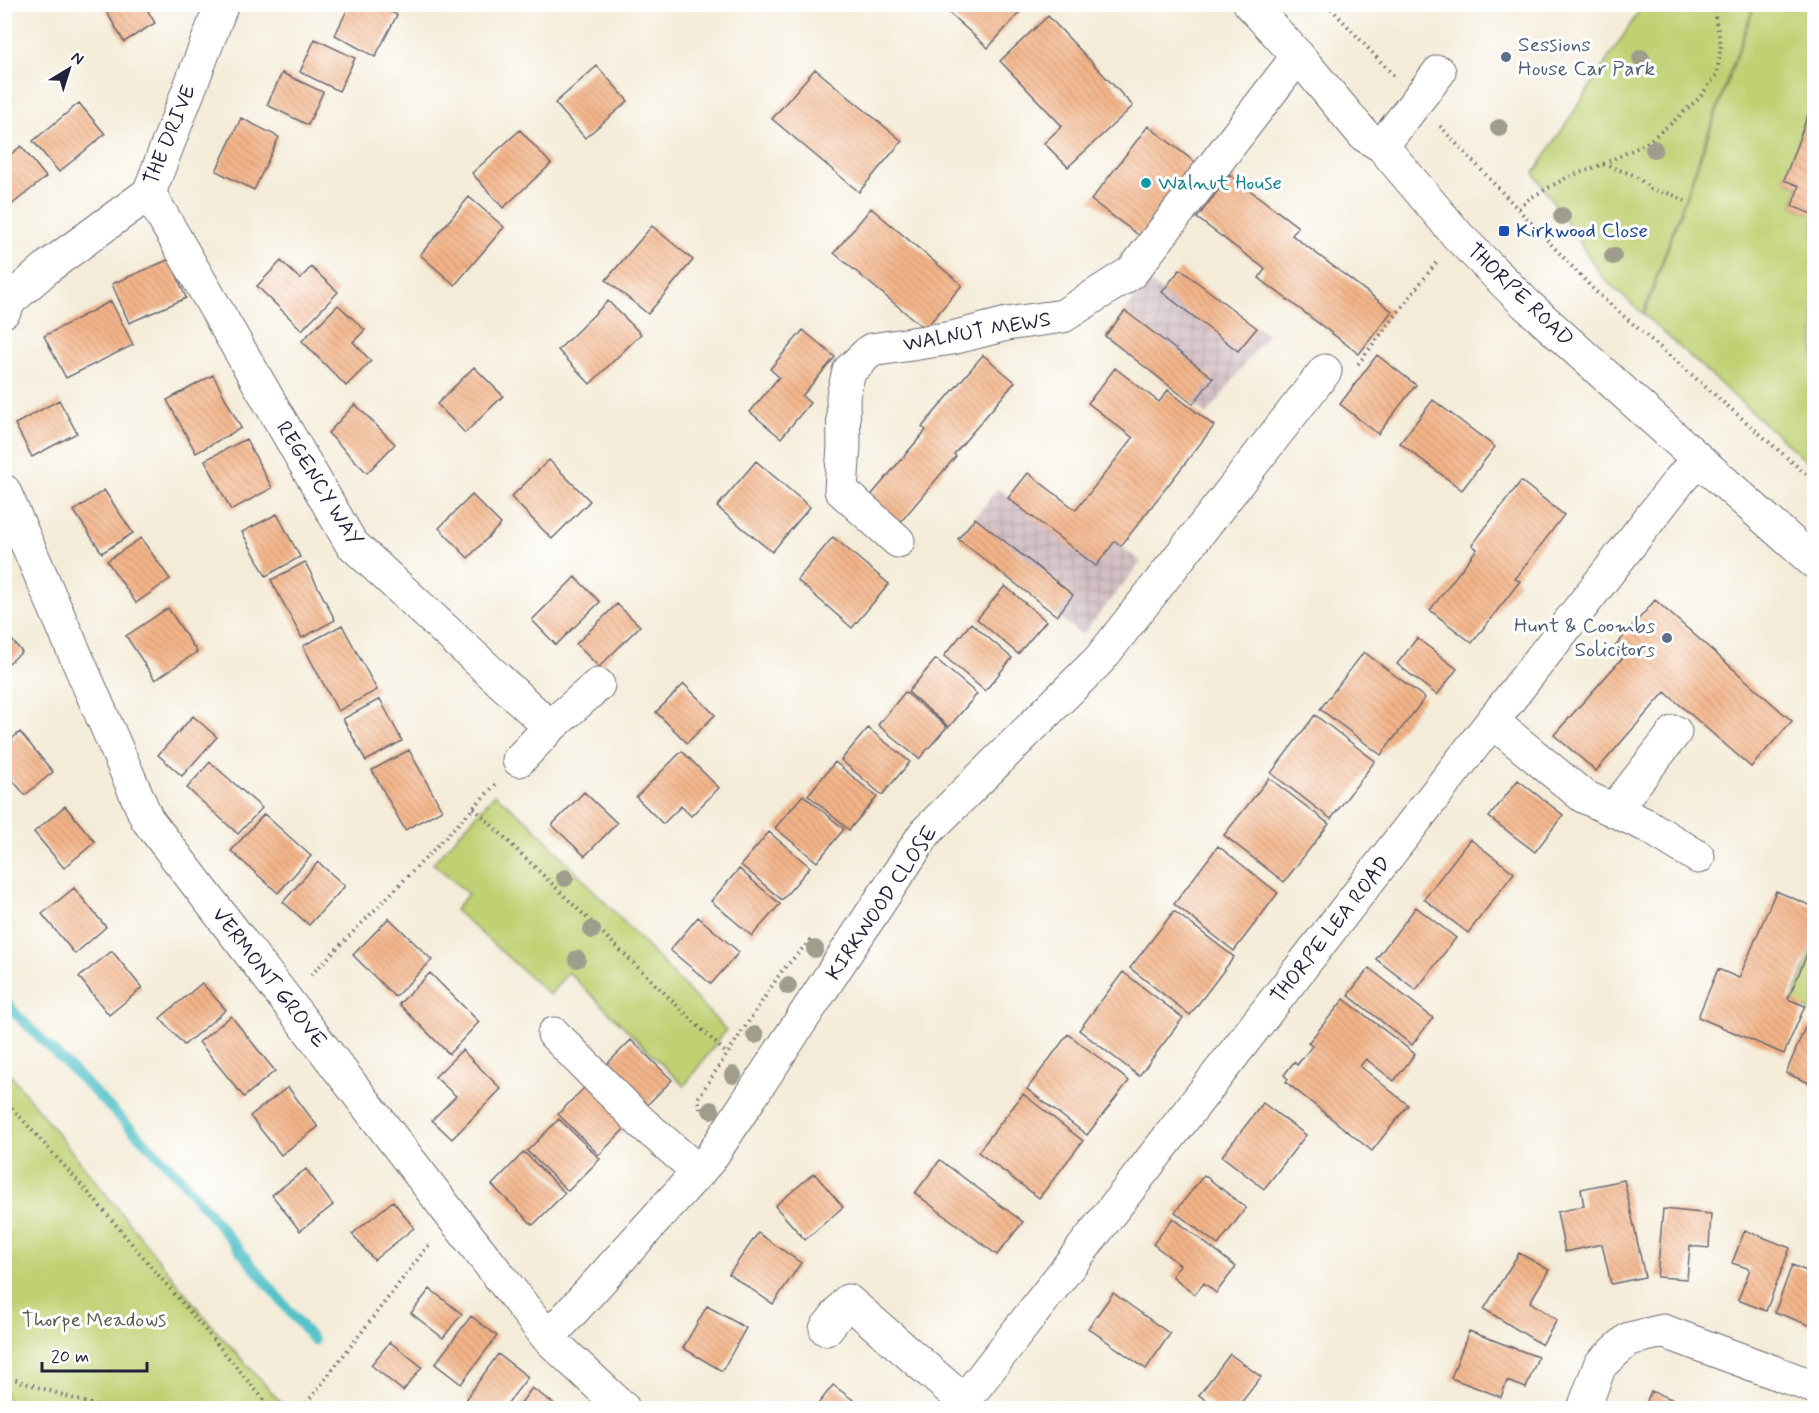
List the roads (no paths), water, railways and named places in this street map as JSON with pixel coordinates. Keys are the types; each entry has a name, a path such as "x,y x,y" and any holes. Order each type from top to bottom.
{"street":[{"name":"THE DRIVE","path":"4,311 10,300 49,266 149,193 222,4"},
{"name":"THORPE ROAD","path":"1250,4 1298,56 1364,135 1382,146 1458,236 1526,304 1815,562"},
{"name":"WALNUT MEWS","path":"898,541 841,490 844,445 843,396 849,370 870,350 952,338 1007,324 1063,316 1132,272 1298,56"},
{"path":"1382,146 1439,72"},
{"name":"REGENCY WAY","path":"149,193 351,543 550,727"},
{"name":"KIRKWOOD CLOSE","path":"548,1338 699,1172 716,1150 925,833 1100,659 1325,371"},
{"name":"THORPE LEA ROAD","path":"826,1329 848,1301 963,1405 1698,459"},
{"name":"VERMONT GROVE","path":"4,491 147,819 548,1338 623,1408"},
{"path":"519,760 550,727 598,685"},
{"path":"1493,722 1583,796 1648,826 1698,857"},
{"path":"1614,810 1676,732"},
{"path":"554,1034 641,1122 699,1172"},
{"path":"1584,1408 1600,1365 1629,1340 1663,1331 1815,1387"}],"waterway":[{"path":"4,998 16,1014 177,1174 314,1341"}],"place":[{"name":"Sessions House Car Park","path":"1506,57"},
{"name":"Walnut House","path":"1146,183"},
{"name":"Kirkwood Close","path":"1504,231"},
{"name":"Hunt & Coombs Solicitors","path":"1667,638"}],"park label":[{"name":"Thorpe Meadows","path":"94,1320"}]}
